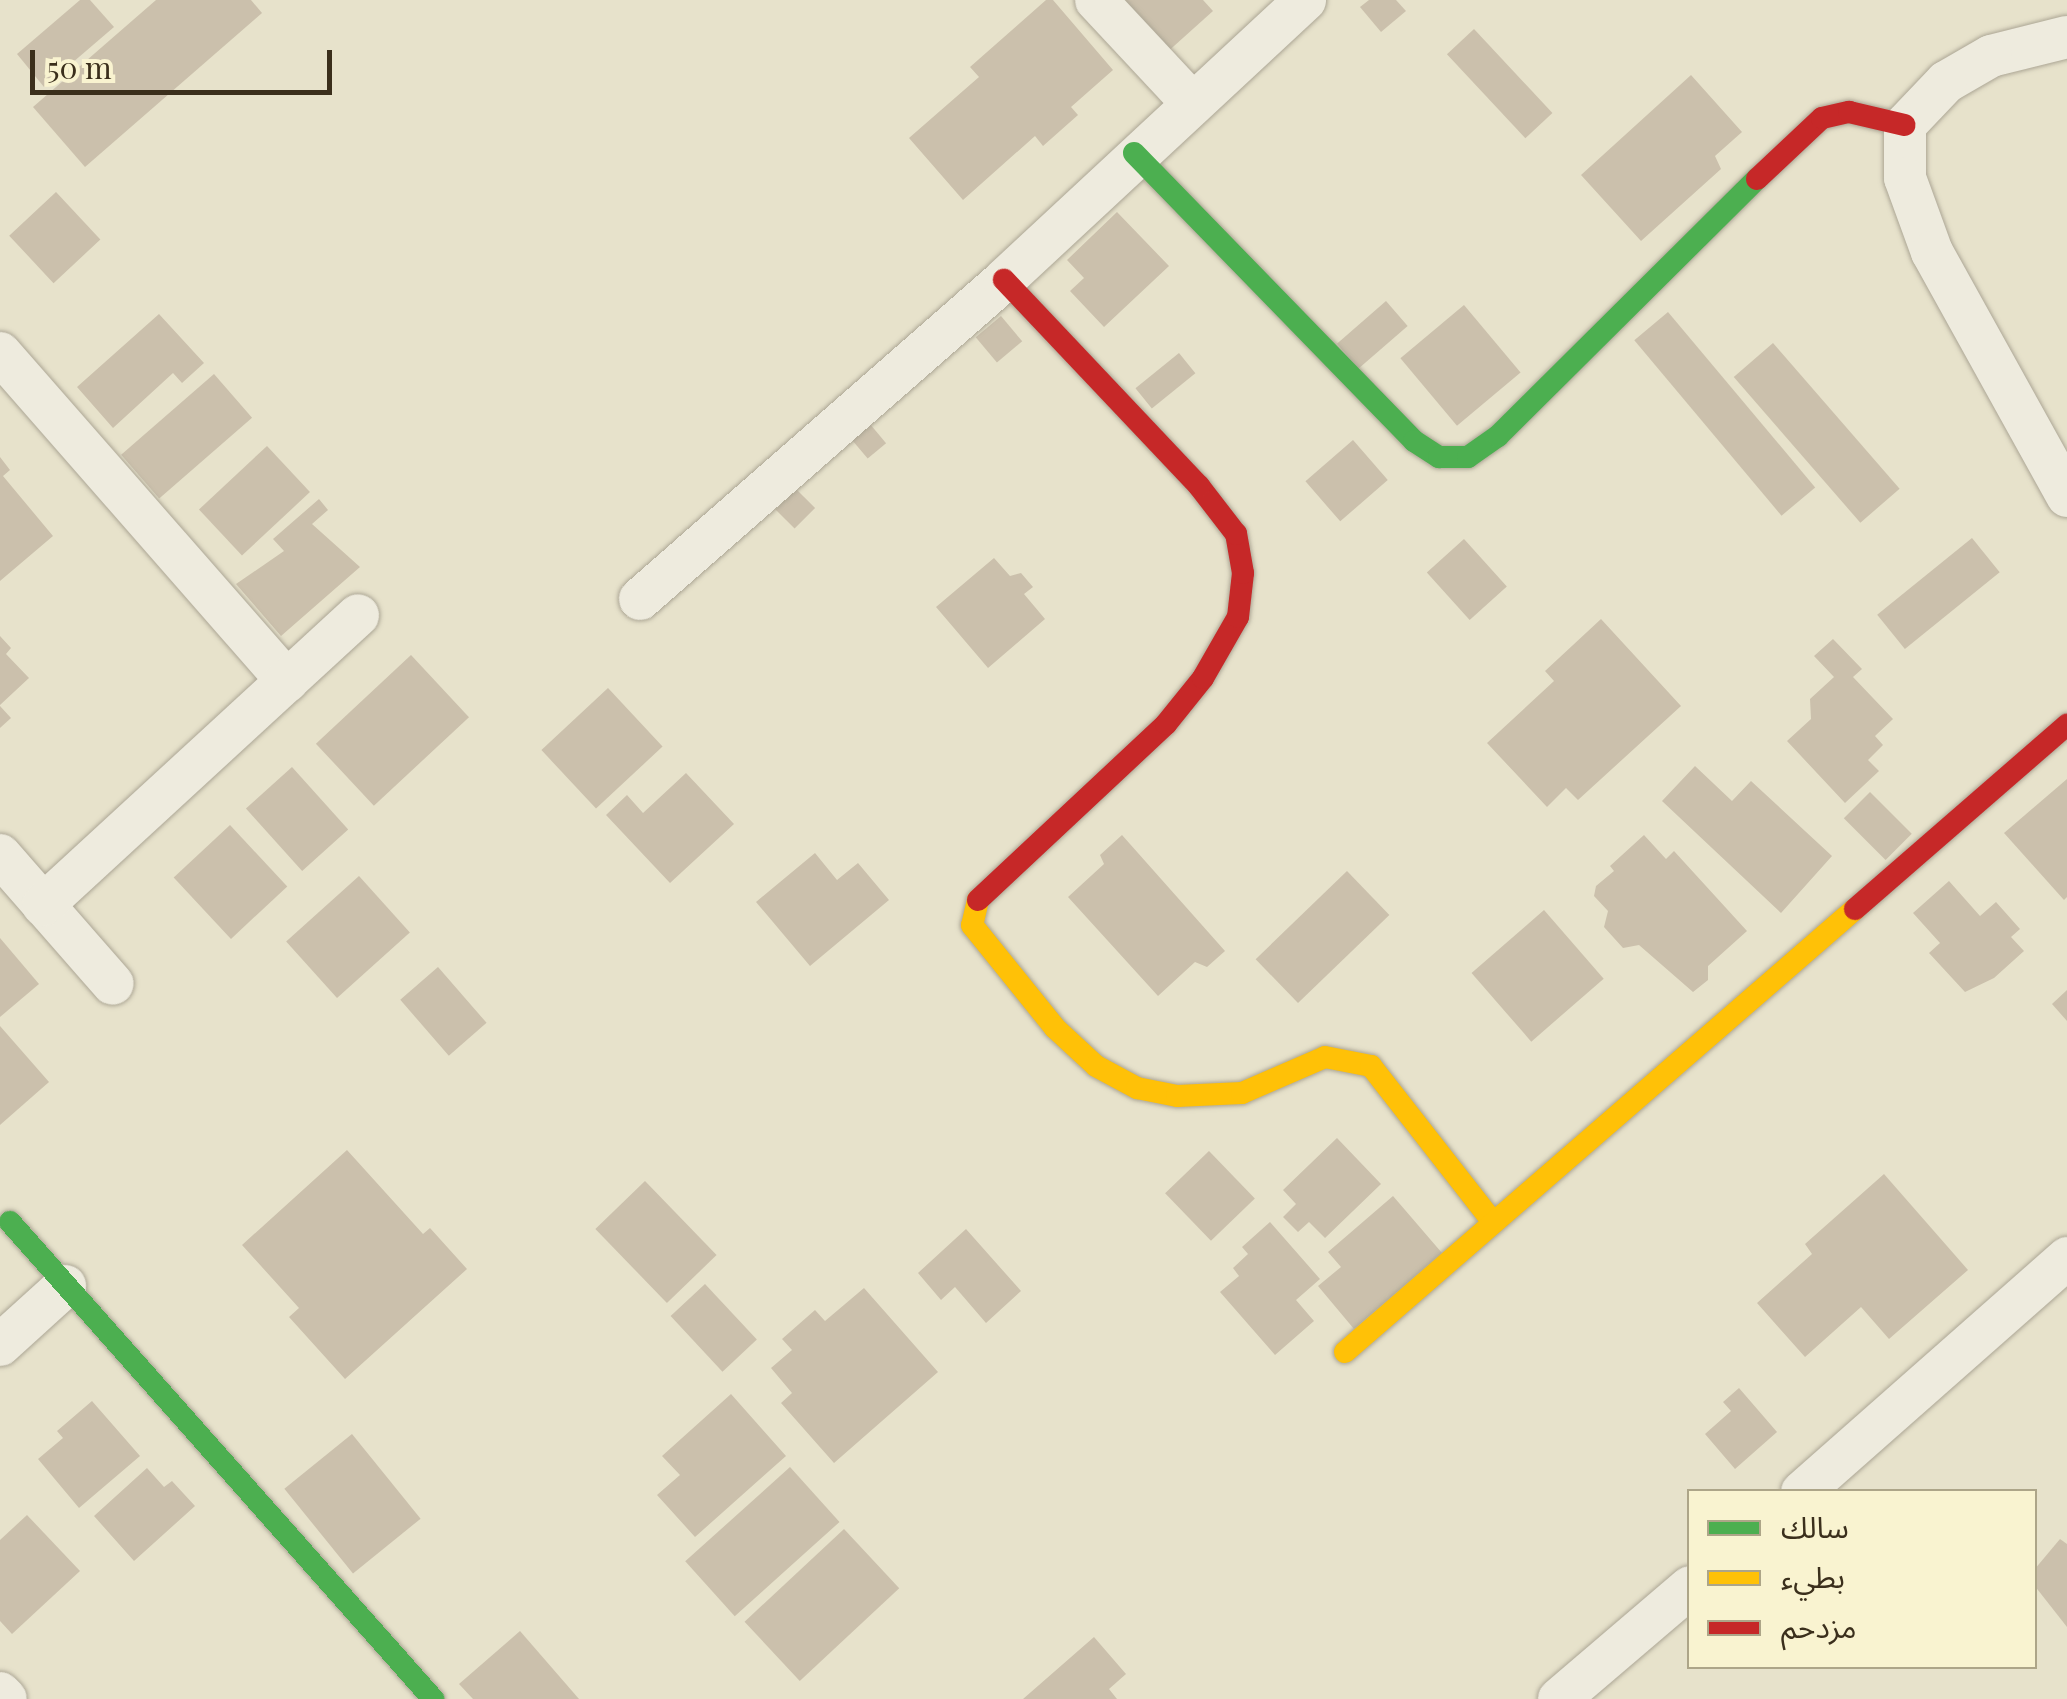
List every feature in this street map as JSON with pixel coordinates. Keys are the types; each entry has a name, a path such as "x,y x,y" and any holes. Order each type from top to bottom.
{"street":[{"path":"1096,0 1191,102"},
{"path":"640,599 1004,280 1134,153 1305,0"},
{"path":"2067,38 1991,56 1946,82 1905,125 1905,178 1932,252 2067,496"},
{"path":"1134,153 1414,441 1439,457 1468,457 1498,436 1649,280 1822,118 1849,112 1905,125"},
{"path":"1004,280 1199,486 1236,534 1243,573 1238,616 1203,678 1166,724 978,900 972,925 1055,1028 1096,1066 1137,1088 1177,1096 1242,1093 1324,1057 1371,1066 1493,1222"},
{"path":"0,353 287,681"},
{"path":"43,905 358,616"},
{"path":"1345,1352 2067,725"},
{"path":"0,855 113,984"},
{"path":"10,1222 433,1699"},
{"path":"1805,1489 2067,1258"},
{"path":"0,1345 66,1286"},
{"path":"1559,1699 1687,1591"},
{"path":"0,1693 6,1699"}],"building":[{"path":"80,0 90,0 114,27 44,87 17,54"},
{"path":"156,0 251,0 262,13 85,167 33,107"},
{"path":"1046,0 1053,0 1113,70 1071,107 1078,115 1043,146 1035,136 963,200 909,138 979,77 970,67"},
{"path":"1115,0 1203,0 1213,11 1164,55"},
{"path":"1369,0 1396,0 1406,11 1381,32 1360,7"},
{"path":"1474,29 1552,113 1525,138 1447,54"},
{"path":"1691,75 1742,132 1715,156 1721,169 1641,241 1581,175"},
{"path":"56,192 100,240 54,283 9,236"},
{"path":"1117,212 1169,266 1104,327 1070,291 1084,278 1067,260"},
{"path":"1386,301 1408,326 1359,369 1337,344"},
{"path":"1464,305 1521,372 1457,426 1400,358"},
{"path":"1668,312 1815,487 1781,516 1634,340"},
{"path":"159,314 204,363 182,383 173,373 113,428 77,387"},
{"path":"1001,316 1022,341 997,362 976,337"},
{"path":"1773,343 1900,489 1860,523 1734,377"},
{"path":"1179,353 1195,373 1152,408 1135,388"},
{"path":"214,374 252,418 159,498 121,455"},
{"path":"870,424 886,443 868,459 852,439"},
{"path":"1353,440 1388,480 1340,521 1305,481"},
{"path":"267,446 310,492 242,556 199,509"},
{"path":"0,457 10,470 3,476 53,536 0,581"},
{"path":"796,489 815,508 795,529 775,510"},
{"path":"319,499 328,510 312,524 360,567 281,636 236,584 284,551 273,539"},
{"path":"1972,538 2000,572 1905,649 1877,615"},
{"path":"1464,539 1507,587 1470,620 1427,572"},
{"path":"994,558 1010,576 1021,573 1033,587 1024,594 1045,619 988,668 936,607"},
{"path":"1601,619 1681,706 1578,800 1566,788 1547,807 1487,743 1554,681 1545,671"},
{"path":"0,636 11,648 6,654 29,678 0,705"},
{"path":"1833,639 1862,669 1853,677 1893,719 1875,736 1883,745 1868,760 1879,771 1845,803 1787,741 1811,719 1810,699 1834,677 1814,656"},
{"path":"411,655 469,717 374,806 316,744"},
{"path":"608,688 663,747 596,809 541,750"},
{"path":"0,706 11,718 0,728"},
{"path":"1695,766 1732,801 1751,781 1832,856 1781,913 1662,801"},
{"path":"292,767 348,829 302,871 246,808"},
{"path":"686,773 734,824 670,883 606,815 627,795 643,813"},
{"path":"2067,779 2067,897 2064,900 2004,833"},
{"path":"1870,792 1912,834 1886,860 1844,818"},
{"path":"230,825 287,886 231,939 174,878"},
{"path":"1122,835 1225,951 1207,967 1195,962 1158,996 1068,897 1104,864 1100,855"},
{"path":"1644,835 1666,859 1674,851 1747,931 1708,966 1708,980 1693,992 1639,945 1623,948 1604,927 1608,911 1594,896 1596,886 1614,871 1610,866"},
{"path":"815,853 837,880 858,863 889,900 810,966 756,902"},
{"path":"1347,871 1389,915 1298,1003 1256,959"},
{"path":"359,876 410,932 337,998 286,942"},
{"path":"1949,881 1980,916 1996,902 2020,929 2011,937 2024,951 1994,978 1965,992 1929,953 1940,943 1913,913"},
{"path":"1544,910 1604,979 1531,1042 1472,973"},
{"path":"0,938 39,984 0,1017"},
{"path":"438,967 487,1023 449,1056 400,1000"},
{"path":"2067,990 2067,1021 2052,1004"},
{"path":"0,1026 49,1082 0,1125"},
{"path":"1337,1138 1381,1184 1325,1238 1309,1222 1298,1232 1283,1217 1296,1204 1283,1190"},
{"path":"347,1150 423,1234 430,1228 467,1269 345,1379 289,1317 299,1308 242,1245"},
{"path":"1209,1151 1255,1198 1211,1241 1165,1193"},
{"path":"1884,1174 1968,1270 1889,1339 1861,1307 1805,1357 1757,1303 1812,1254 1805,1244"},
{"path":"645,1181 717,1255 667,1303 595,1229"},
{"path":"1393,1196 1442,1253 1354,1329 1318,1286 1341,1267 1328,1252"},
{"path":"1270,1222 1320,1279 1296,1300 1314,1321 1275,1355 1220,1292 1239,1276 1233,1268 1248,1254 1242,1247"},
{"path":"966,1229 1021,1291 986,1323 955,1287 941,1300 918,1273"},
{"path":"705,1284 757,1340 722,1372 671,1316"},
{"path":"864,1288 938,1372 834,1463 781,1403 792,1393 771,1368 792,1350 782,1339 815,1310 825,1321"},
{"path":"1739,1388 1777,1432 1735,1469 1705,1434 1731,1411 1723,1402"},
{"path":"731,1394 786,1456 695,1537 657,1495 680,1475 662,1456"},
{"path":"92,1401 140,1456 79,1508 38,1459 63,1438 57,1431"},
{"path":"352,1434 421,1519 353,1573 284,1489"},
{"path":"790,1467 840,1522 735,1616 685,1561"},
{"path":"147,1468 164,1487 172,1481 195,1506 134,1561 94,1516"},
{"path":"27,1515 80,1571 12,1634 0,1621 0,1540"},
{"path":"844,1529 899,1588 800,1681 745,1622"},
{"path":"2060,1539 2067,1544 2067,1627 2037,1589 2037,1566"},
{"path":"520,1631 579,1699 473,1699 459,1684"},
{"path":"1094,1637 1126,1674 1109,1689 1117,1699 1023,1699"}],"traffic: fast":[{"path":"1134,153 1414,441 1439,457 1468,457 1498,436 1757,179"},
{"path":"10,1222 433,1699"}],"traffic: slow":[{"path":"978,900 972,925 1055,1028 1096,1066 1137,1088 1177,1096 1242,1093 1325,1057 1371,1066 1493,1222"},
{"path":"1345,1352 1855,909"}],"traffic: jam":[{"path":"1757,179 1822,118 1849,112 1905,125"},
{"path":"978,900 1166,724 1203,678 1238,617 1243,573 1236,534 1199,486 1004,280"},
{"path":"1855,909 2067,725"}]}
